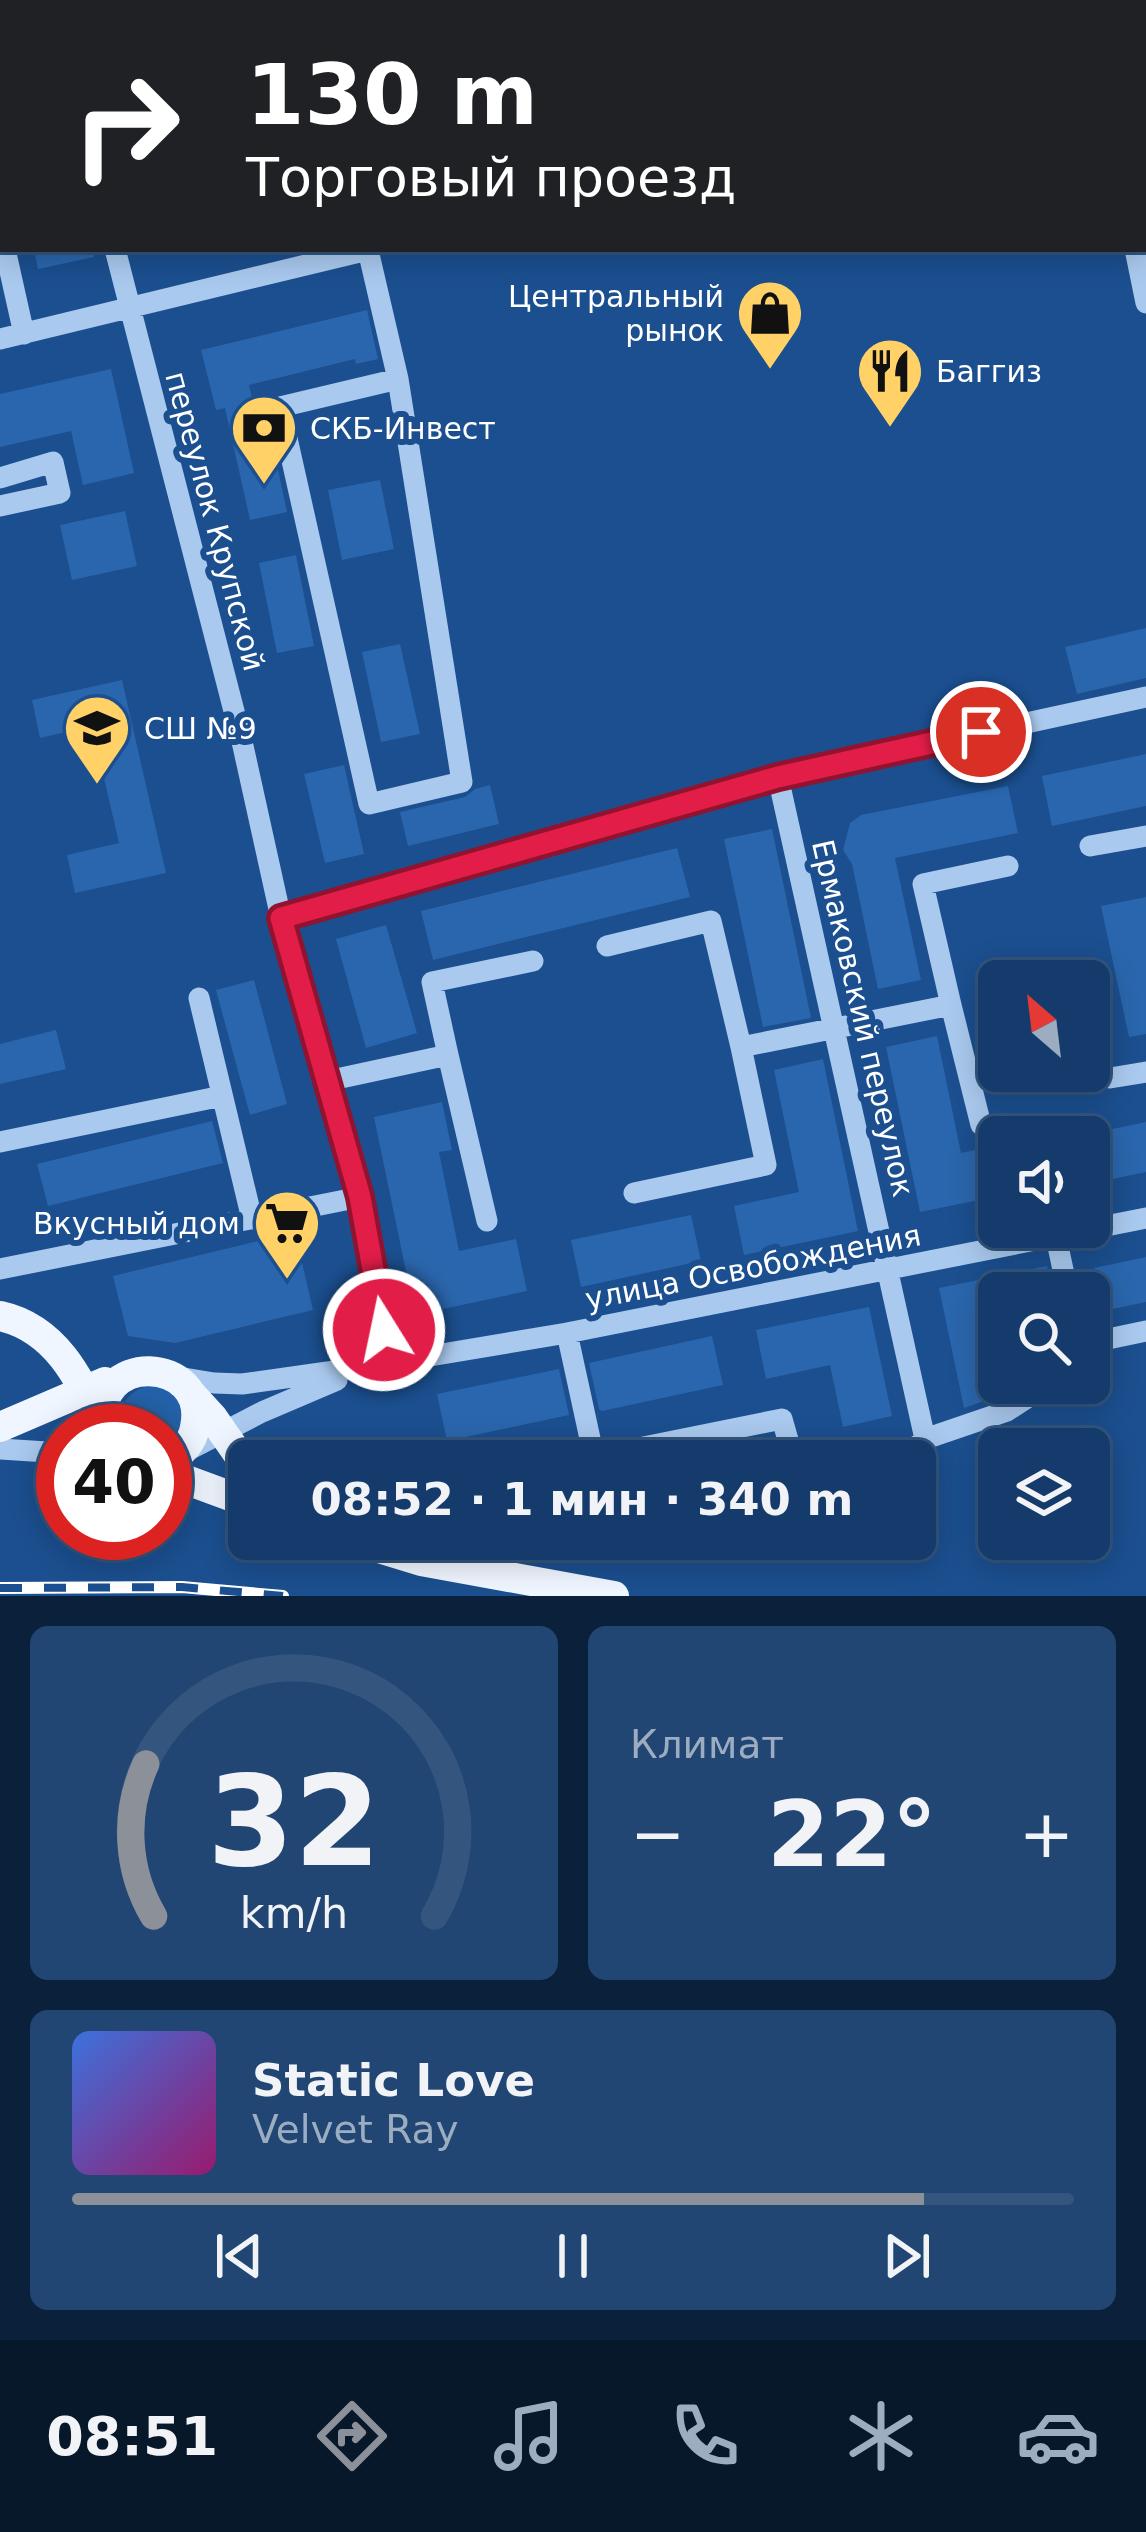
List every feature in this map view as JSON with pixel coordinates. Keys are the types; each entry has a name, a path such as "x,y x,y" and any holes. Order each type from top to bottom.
{"main road":[{"path":"0,1316 22,1323 54,1346 78,1375 92,1404"},
{"path":"0,1426 130,1373 151,1370 180,1383 228,1441"},
{"path":"104,1404 113,1385 130,1373"},
{"path":"180,1383 192,1404"},
{"path":"192,1405 196,1412 192,1437"},
{"path":"192,1477 228,1493"},
{"path":"418,1560 614,1596"}],"street":[{"path":"6,252 24,334"},
{"name":"переулок Крупской","path":"116,252 243,746 281,918 360,1197 384,1330 370,1366"},
{"path":"0,339 362,252"},
{"path":"370,252 398,379 462,782 369,804 280,407 398,379"},
{"path":"1136,252 1146,303"},
{"path":"0,478 53,462 60,493 0,506"},
{"path":"281,918 778,777 1146,697"},
{"name":"Ермаковский переулок","path":"778,777 925,1439"},
{"path":"1090,846 1146,836"},
{"path":"979,1116 923,884 1008,866"},
{"path":"607,946 712,921 766,1165 634,1192"},
{"path":"487,1220 432,982 533,961"},
{"path":"199,998 251,1219"},
{"path":"741,1047 951,1005"},
{"path":"327,1081 448,1055"},
{"path":"1110,1078 1146,1072"},
{"path":"0,1142 222,1096"},
{"path":"0,1268 360,1197"},
{"name":"улица Освобождения","path":"1110,1226 1146,1218"},
{"name":"улица Освобождения","path":"370,1366 567,1333 1003,1248"},
{"path":"1110,1338 1146,1331"},
{"path":"567,1333 581,1440"},
{"path":"180,1383 256,1384 370,1366"},
{"path":"192,1451 279,1404 370,1366"},
{"path":"925,1439 1018,1404"},
{"path":"678,1440 782,1419 788,1440"},
{"path":"0,1449 36,1451"}],"shaded area":[{"path":"150,1385 162,1388 179,1404 124,1404 135,1391"}],"building":[{"path":"35,252 93,252 94,257 38,269"},
{"path":"367,310 378,359 356,364 355,359 249,385 259,425 268,423 287,512 250,520 225,408 216,410 201,350"},
{"path":"111,369 134,473 83,485 71,431 0,447 0,394"},
{"path":"380,480 394,549 342,560 328,490"},
{"path":"125,511 137,566 72,580 60,525"},
{"path":"296,555 314,646 277,653 259,563"},
{"path":"1146,628 1146,678 1077,694 1065,647"},
{"path":"400,644 420,734 381,742 362,652"},
{"path":"122,680 166,873 75,893 67,855 119,843 92,726 40,738 32,700"},
{"path":"1146,754 1146,806 1052,826 1042,776"},
{"path":"344,765 364,854 325,863 304,774"},
{"path":"490,785 499,824 408,846 400,812 465,797"},
{"path":"1008,786 1018,833 895,858 921,980 878,989 852,864 843,850 850,823 861,815"},
{"path":"772,829 811,1018 763,1027 724,839"},
{"path":"677,848 690,897 433,960 421,911"},
{"path":"1146,897 1146,1034 1129,1037 1101,906"},
{"path":"386,925 417,1033 366,1048 336,939"},
{"path":"254,980 287,1104 250,1115 216,990"},
{"path":"56,1030 66,1069 0,1084 0,1044"},
{"path":"937,1036 961,1153 978,1149 978,1200 920,1212 886,1047"},
{"path":"823,1059 858,1231 744,1255 734,1206 799,1192 774,1070"},
{"path":"442,1102 452,1150 439,1152 459,1251 516,1239 527,1291 415,1315 374,1117"},
{"path":"212,1121 223,1163 48,1206 37,1164"},
{"path":"1146,1122 1146,1172 1110,1180 1110,1130"},
{"path":"691,1215 701,1261 581,1287 571,1240"},
{"path":"295,1232 313,1310 175,1343 128,1336 113,1276"},
{"path":"1146,1257 1146,1302 1110,1310 1110,1272 1095,1272 1094,1268"},
{"path":"1047,1266 1048,1272 1018,1272"},
{"path":"978,1280 978,1403 964,1408 939,1288"},
{"path":"869,1307 892,1416 843,1427 830,1365 766,1379 756,1330"},
{"path":"712,1336 723,1385 599,1409 589,1363"},
{"path":"559,1369 569,1415 447,1440 437,1394"}],"railway":[{"path":"0,1588 182,1587 283,1596"}],"place":[{"name":"Центральный рынок","path":"770,372"},
{"name":"Баггиз","path":"890,430"},
{"name":"СКБ-Инвест","path":"264,487"},
{"name":"СШ №9","path":"97,787"},
{"name":"Вкусный дом","path":"287,1282"}],"route":[{"path":"384,1330 360,1197 281,918 778,777 981,732"}]}
